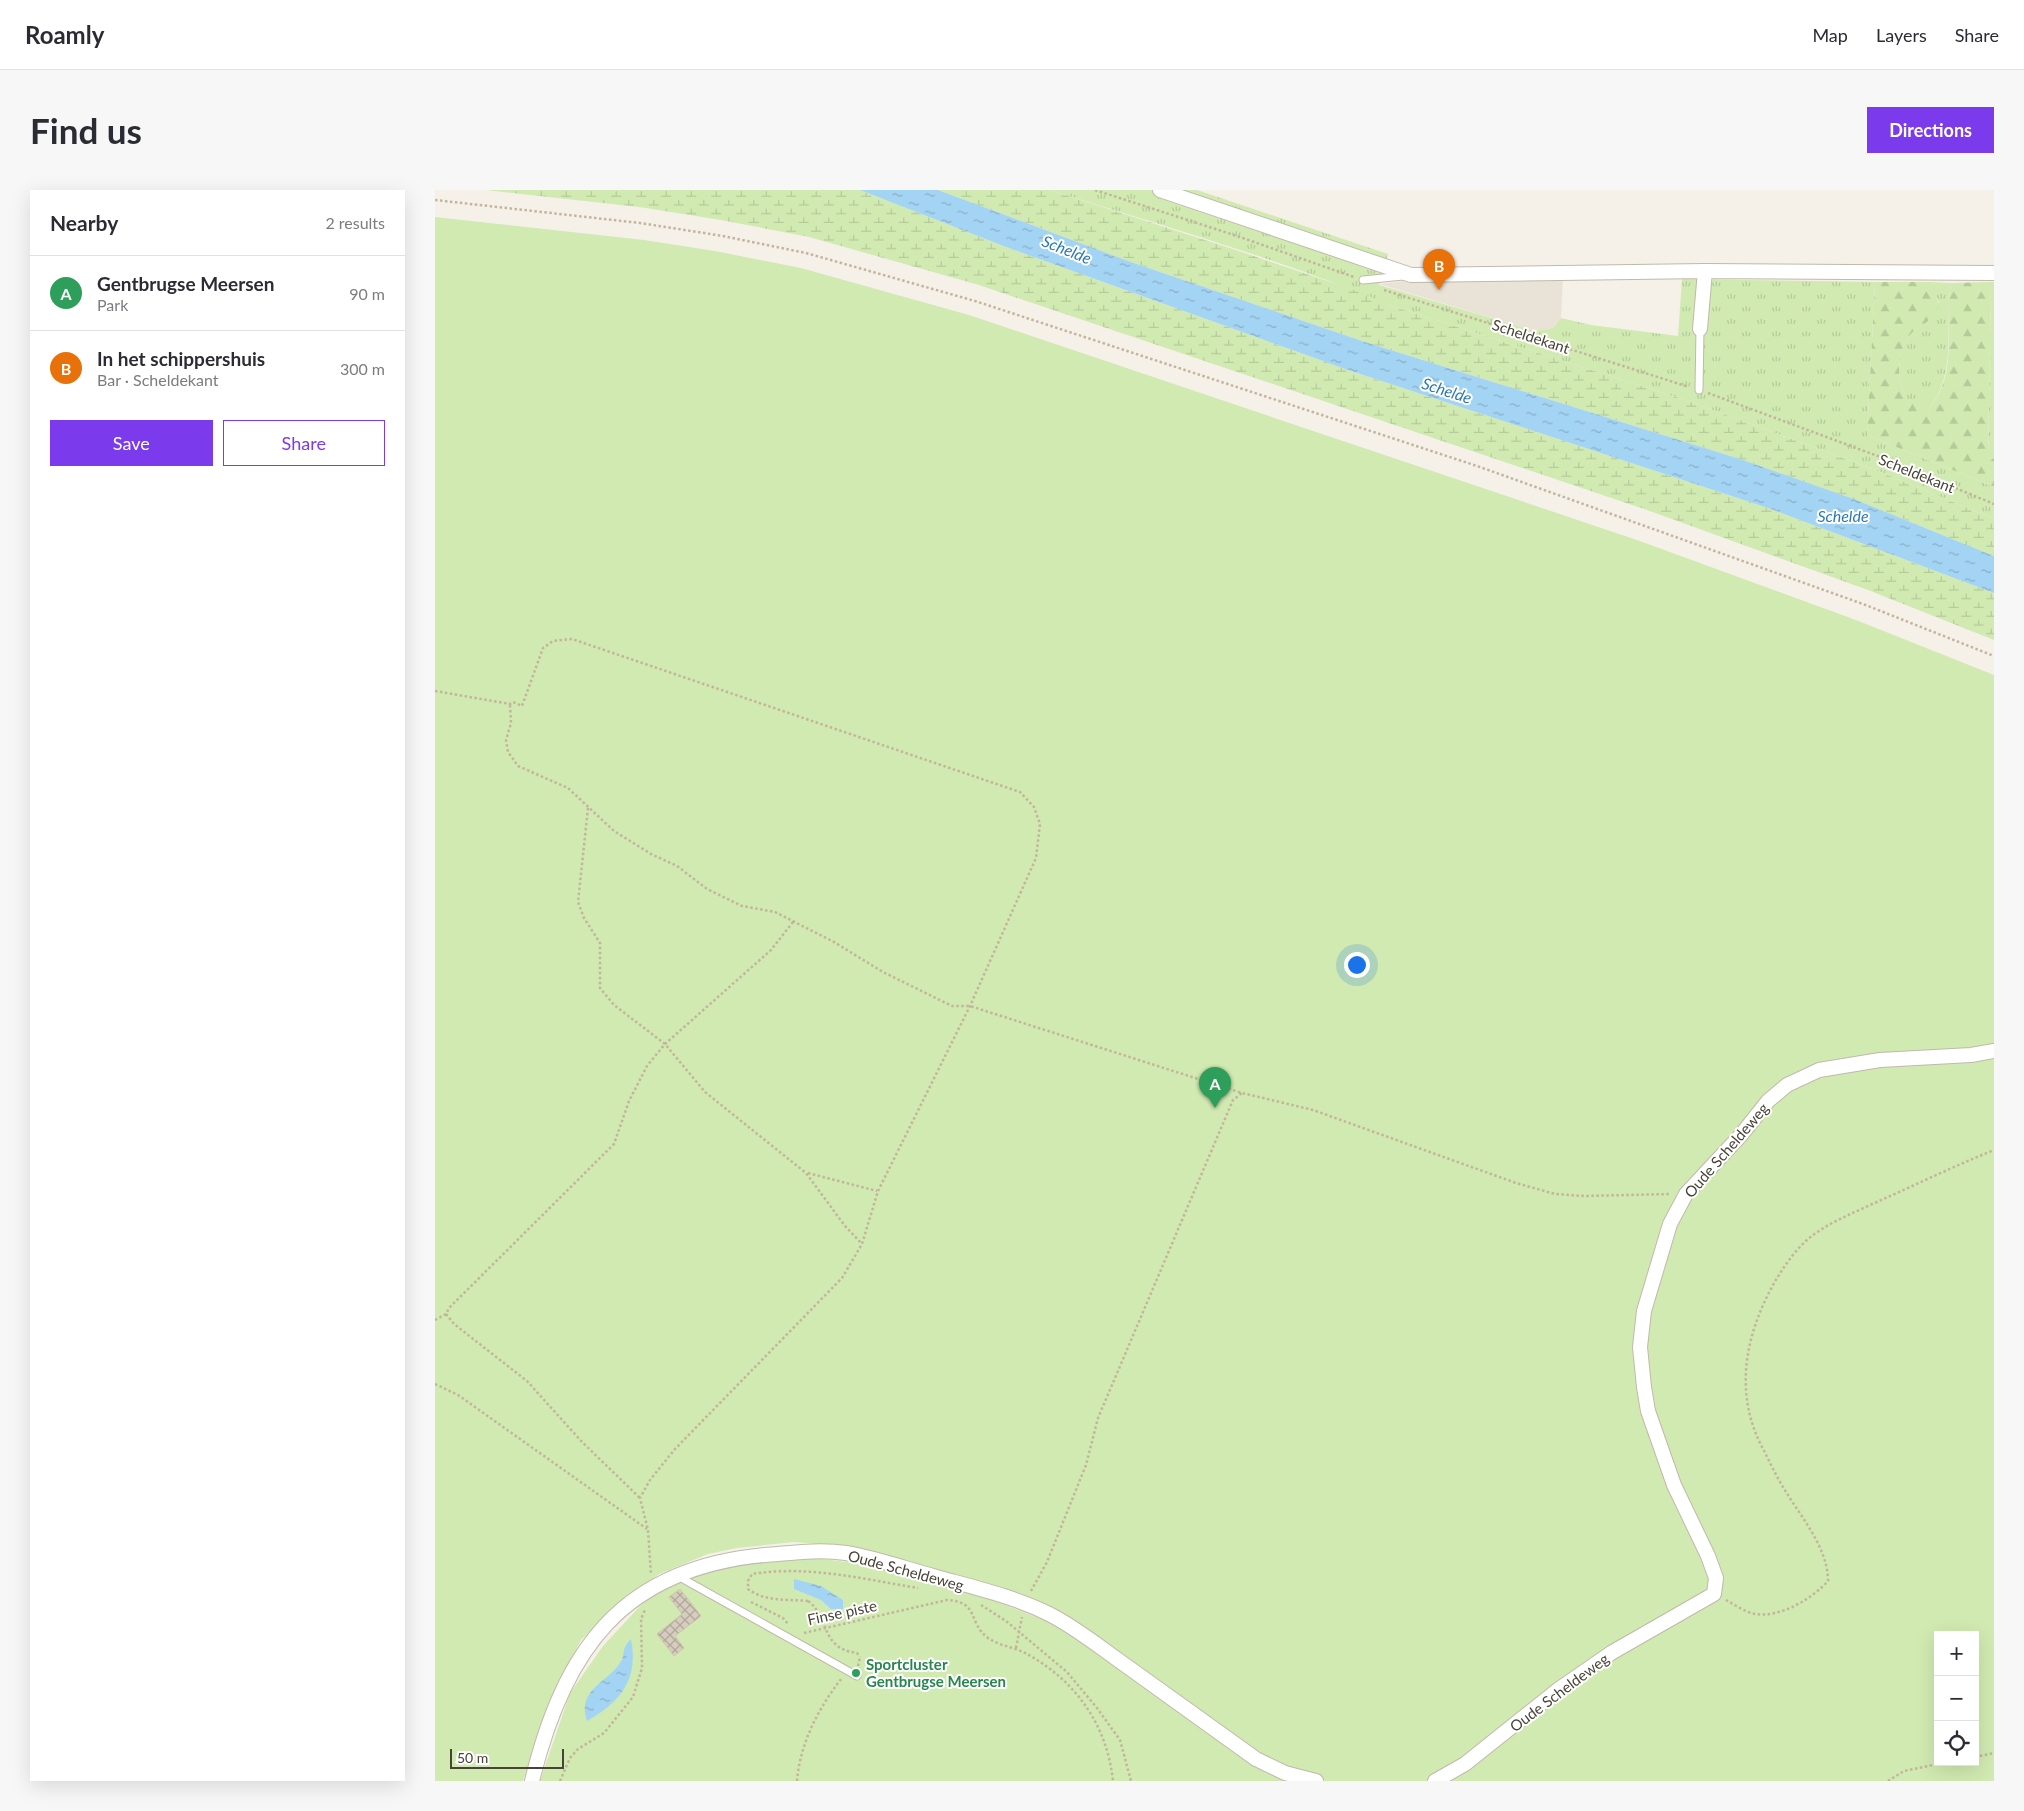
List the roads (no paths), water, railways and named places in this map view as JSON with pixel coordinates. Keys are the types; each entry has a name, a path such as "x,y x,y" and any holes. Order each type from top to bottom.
{"street":[{"path":"1160,190 1411,275 1705,271 1994,273"},
{"path":"1700,330 1705,271"},
{"name":"Oude Scheldeweg","path":"1435,1781 1465,1764 1559,1689 1611,1654 1714,1594 1716,1578 1674,1485 1648,1411 1640,1347 1644,1311 1651,1283 1670,1224 1686,1194 1741,1135 1768,1101 1787,1085 1819,1070 1880,1060 1971,1055 1994,1051"},
{"name":"Oude Scheldeweg","path":"532,1781 562,1692 578,1664 608,1621 624,1605 651,1586 687,1570 748,1557 796,1552 845,1553 873,1559 1025,1603 1051,1615 1083,1635 1256,1759 1285,1773 1316,1781"}],"lane":[{"path":"1363,280 1411,275"},
{"path":"1699,390 1700,330"},
{"path":"678,1574 685,1580 857,1676"}],"water":[{"name":"Schelde","path":"860,190 938,190 1131,262 1362,341 1740,459 1854,499 1994,556 1994,593 1771,509 1345,369 1006,247"},
{"path":"794,1579 821,1586 843,1600 843,1609 831,1609 821,1600 794,1589"},
{"path":"631,1639 632,1666 624,1688 618,1698 599,1714 587,1721 585,1710 589,1694 615,1670 623,1657 625,1646"}],"place":[{"name":"In het schippershuis","path":"1439,290"},
{"name":"Gentbrugse Meersen","path":"1215,1108"},
{"name":"Sportcluster Gentbrugse Meersen","path":"856,1673"}]}
